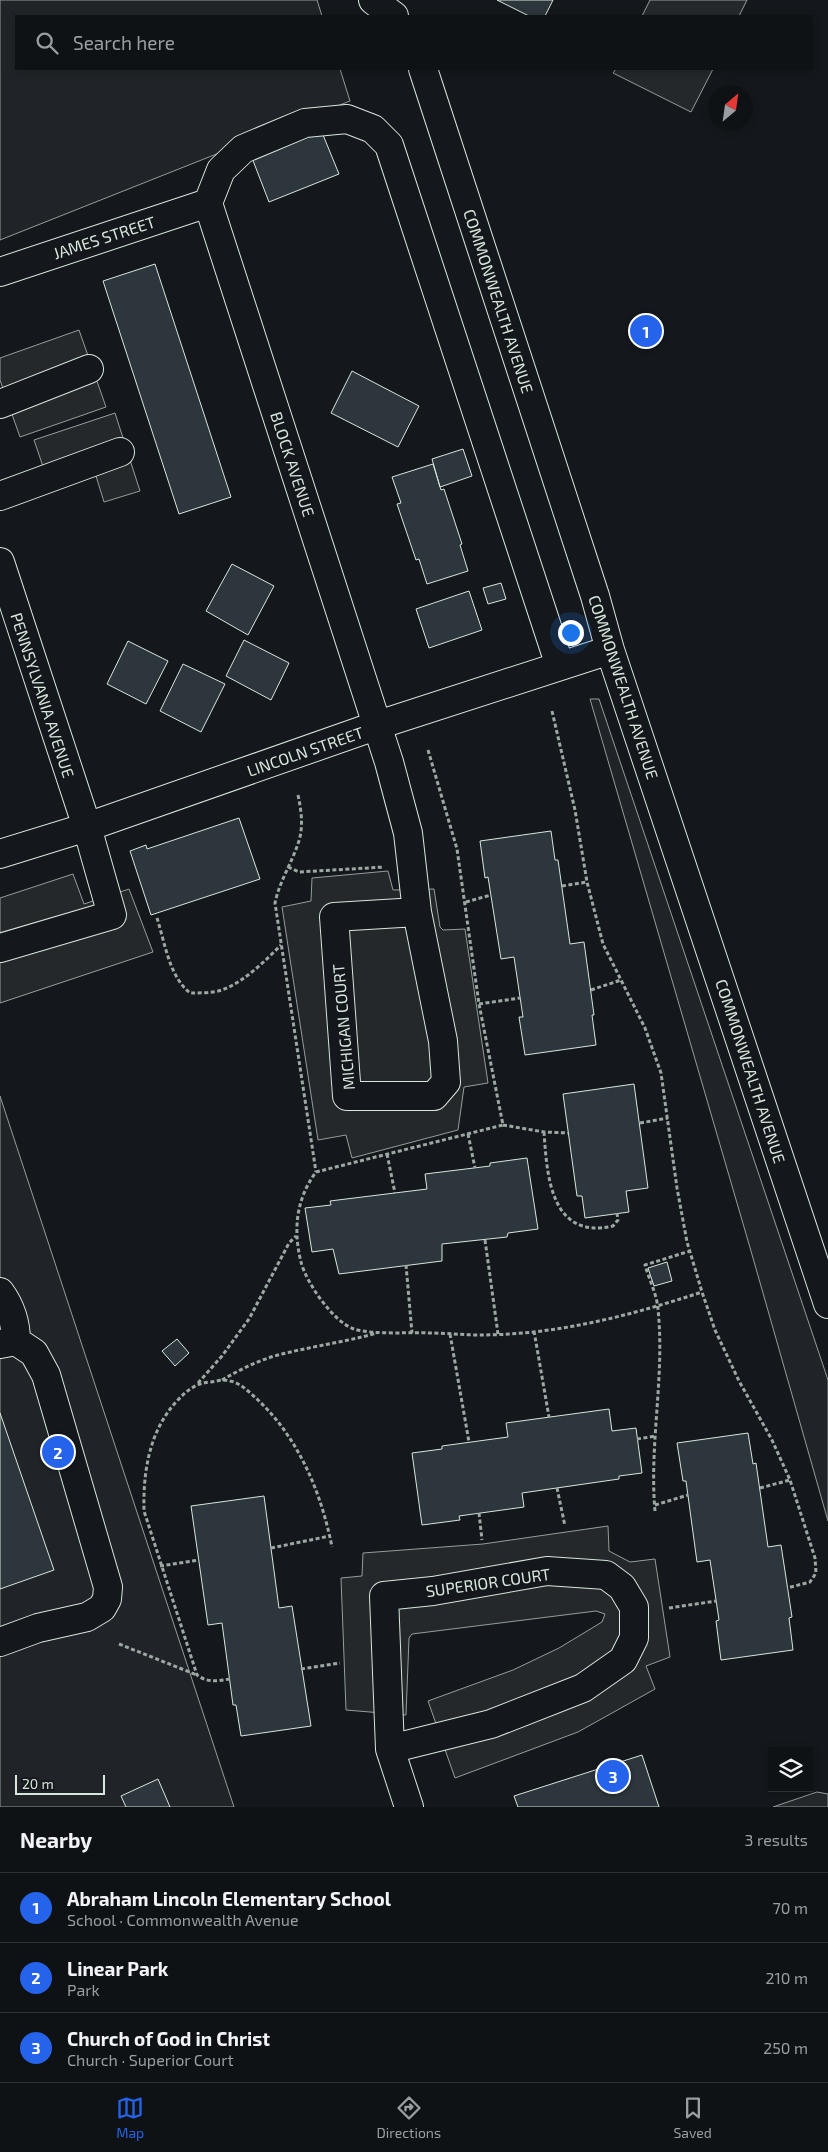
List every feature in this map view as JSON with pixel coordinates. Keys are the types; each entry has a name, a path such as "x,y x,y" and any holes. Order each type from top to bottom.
{"street":[{"path":"373,0 393,15"},
{"name":"COMMONWEALTH AVENUE","path":"423,70 610,650 828,1304"},
{"path":"208,203 221,170 243,149 305,123 347,119 373,129 389,145 560,666"},
{"name":"JAMES STREET","path":"0,272 208,203"},
{"name":"BLOCK AVENUE","path":"208,203 378,725"},
{"path":"0,404 89,369"},
{"path":"0,496 120,452"},
{"name":"PENNSYLVANIA AVENUE","path":"0,562 87,827 112,914 0,948"},
{"name":"LINCOLN STREET","path":"0,854 87,827 378,725 610,650"},
{"name":"MICHIGAN COURT","path":"378,725 408,833 417,912 443,1041 446,1082 434,1096 347,1096 334,917 417,912"},
{"path":"0,1292 8,1302 14,1317 8,1343 34,1353 46,1375 108,1587 107,1599 102,1608 88,1617 38,1628 0,1642"},
{"name":"SUPERIOR COURT","path":"547,1571 606,1576 622,1587 634,1608 634,1638 623,1660 583,1688 491,1724 390,1749 384,1596 547,1571"},
{"path":"390,1749 409,1807"}],"path":[{"path":"552,711 575,810 587,882 603,944 644,1028 661,1074 677,1188 690,1250 702,1292 715,1330 739,1381 772,1440 790,1480 814,1558 816,1573 810,1582 788,1588"},
{"path":"428,750 458,849 479,1004 503,1125"},
{"path":"298,795 302,813 300,837 278,886 275,903 316,1172"},
{"path":"288,867 299,872 391,866"},
{"path":"562,886 587,882"},
{"path":"466,902 491,895"},
{"path":"157,918 175,974 181,985 190,993 222,990 242,978 282,944"},
{"path":"591,990 621,980"},
{"path":"479,1004 520,998"},
{"path":"640,1123 668,1118"},
{"path":"568,1133 544,1132 503,1125 316,1172 309,1181 300,1203 296,1223 296,1236 302,1269 318,1295 339,1322 354,1329 380,1332 498,1334 534,1331 609,1320 658,1307 702,1292"},
{"path":"544,1132 550,1180 556,1201 570,1222 577,1226 604,1228 613,1226 618,1220 617,1213"},
{"path":"468,1134 475,1168"},
{"path":"388,1154 395,1193"},
{"path":"197,1675 160,1566 144,1511 144,1489 150,1453 156,1430 166,1414 183,1394 198,1383 222,1356 249,1319 289,1243 296,1236"},
{"path":"485,1240 498,1334"},
{"path":"655,1512 652,1472 660,1375 658,1307 644,1265 690,1250"},
{"path":"406,1266 412,1333"},
{"path":"534,1331 549,1417"},
{"path":"220,1381 244,1368 281,1354 342,1343 380,1332"},
{"path":"450,1334 468,1442"},
{"path":"198,1383 230,1381 250,1393 271,1412 303,1458 325,1513 332,1547"},
{"path":"637,1439 656,1436"},
{"path":"760,1488 790,1480"},
{"path":"557,1488 564,1526"},
{"path":"655,1506 688,1495"},
{"path":"479,1513 482,1540"},
{"path":"271,1548 330,1536"},
{"path":"160,1566 199,1560"},
{"path":"669,1608 716,1601"},
{"path":"119,1644 197,1675 204,1680 230,1679"},
{"path":"301,1669 340,1663"}],"shaded area":[{"path":"0,0 317,0 322,15 15,15 15,70 340,70 350,101 0,240"},
{"path":"650,0 747,0 740,15 642,15"},
{"path":"615,70 712,70 691,112 613,73"},
{"path":"79,330 106,407 20,437 0,380 0,358"},
{"path":"115,413 140,491 104,502 96,476 51,490 34,440"},
{"path":"590,699 599,699 828,1380 828,1521 751,1251"},
{"path":"388,871 393,890 434,889 440,927 443,930 465,929 488,1083 464,1087 458,1130 352,1158 346,1135 318,1140 282,907 311,901 312,878"},
{"path":"73,874 84,904 129,889 153,952 0,1003 0,898"},
{"path":"0,1096 234,1807 0,1807"},
{"path":"608,1526 609,1551 630,1562 655,1559 670,1657 646,1666 655,1689 578,1732 455,1778 428,1701 513,1670 559,1648 602,1622 605,1614 596,1611 412,1634 409,1638 406,1715 346,1710 341,1578 362,1576 363,1553 483,1544"},
{"path":"817,1792 828,1794 828,1807 773,1807"}],"building":[{"path":"497,0 553,0 546,15 527,15"},
{"path":"321,130 339,174 269,202 252,158"},
{"path":"155,264 231,497 179,514 103,281"},
{"path":"352,371 419,406 398,447 331,413"},
{"path":"463,449 472,476 440,487 432,459"},
{"path":"433,464 441,490 444,489 462,544 460,545 468,571 427,584 419,559 416,560 397,504 401,503 392,477"},
{"path":"232,564 274,586 248,635 206,611"},
{"path":"501,583 506,599 488,604 483,588"},
{"path":"469,591 482,630 429,648 416,609"},
{"path":"244,640 289,663 271,700 226,676"},
{"path":"128,641 168,661 146,704 107,684"},
{"path":"183,664 225,684 201,732 160,711"},
{"path":"239,818 260,879 151,915 130,851 146,845 147,849"},
{"path":"551,831 555,860 558,860 570,944 584,942 596,1045 525,1055 519,1017 523,1017 514,957 501,959 488,877 485,878 480,841"},
{"path":"634,1084 648,1188 626,1191 629,1212 585,1218 582,1196 577,1196 563,1094"},
{"path":"527,1158 538,1229 508,1233 507,1237 442,1244 442,1261 339,1274 333,1249 312,1252 305,1208 331,1205 330,1201 427,1189 425,1174 490,1166 490,1163"},
{"path":"667,1262 672,1281 654,1286 648,1268"},
{"path":"177,1339 189,1353 175,1366 162,1351"},
{"path":"609,1409 612,1431 636,1428 642,1473 619,1476 619,1479 522,1493 524,1507 459,1516 460,1520 422,1525 412,1453 442,1449 442,1446 508,1437 506,1423"},
{"path":"0,1413 54,1570 0,1589"},
{"path":"748,1433 753,1464 756,1463 768,1547 781,1545 792,1617 789,1618 793,1650 721,1660 716,1621 719,1620 710,1560 697,1562 686,1481 683,1481 677,1443"},
{"path":"264,1496 279,1608 292,1606 311,1726 241,1736 236,1705 233,1705 222,1623 208,1625 191,1506"},
{"path":"642,1755 659,1807 518,1807 514,1796"},
{"path":"158,1779 170,1807 126,1807 121,1796"}],"place":[{"name":"Abraham Lincoln Elementary School","path":"646,331"},
{"name":"Linear Park","path":"58,1452"},
{"name":"Church of God in Christ","path":"613,1776"}]}
